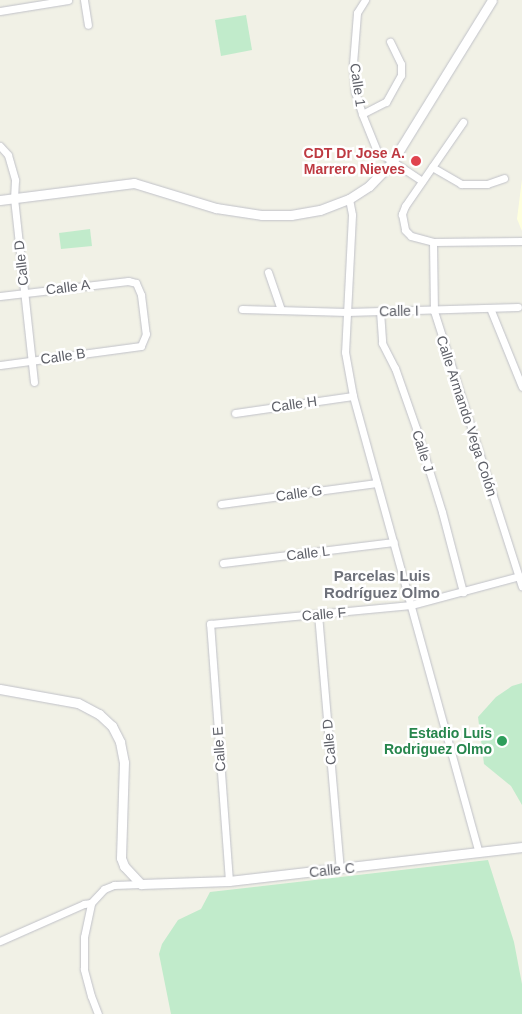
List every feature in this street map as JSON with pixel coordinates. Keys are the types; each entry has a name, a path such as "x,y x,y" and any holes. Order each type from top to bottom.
{"street":[{"path":"0,11 68,0"},
{"path":"84,0 88,25"},
{"name":"Calle 1","path":"364,0 358,13 353,64 355,92 362,114 377,151 422,181"},
{"path":"0,200 134,183 216,208 252,215 292,215 320,210 349,198 369,186 392,162 492,0"},
{"path":"362,114 386,102 401,75 401,64 390,41"},
{"path":"463,122 405,206 403,222 411,236 433,242 522,242"},
{"name":"Calle D","path":"0,146 8,154 15,180 14,198 34,382"},
{"path":"432,167 460,184 487,184 504,178"},
{"path":"349,198 352,215 345,352 353,396 479,852"},
{"name":"Calle Armando Vega Colón","path":"433,242 434,311 522,586"},
{"path":"268,272 281,310"},
{"name":"Calle A","path":"0,296 128,280 136,283 141,295 146,334 141,346 125,348"},
{"name":"Calle I","path":"242,309 347,312 434,311 518,307"},
{"path":"490,308 522,388"},
{"name":"Calle J","path":"380,311 382,343 395,368 416,428 449,536 463,592"},
{"name":"Calle B","path":"0,365 125,348"},
{"name":"Calle H","path":"235,413 353,396"},
{"name":"Calle G","path":"220,504 377,483"},
{"name":"Calle L","path":"223,563 394,542"},
{"name":"Calle F","path":"216,623 412,605 518,576"},
{"name":"Calle D","path":"318,614 340,869"},
{"name":"Calle E","path":"216,623 210,624 229,881"},
{"path":"0,689 78,703 100,714 112,726 120,742 124,762 121,858 124,866 141,884"},
{"name":"Calle C","path":"141,884 229,881 522,847"},
{"path":"98,1014 84,969 84,937 91,903 97,895 109,887 141,884"},
{"path":"0,941 84,904 91,903"}],"shaded area":[{"path":"246,15 252,50 221,56 215,20"},
{"path":"522,179 522,231 517,219"},
{"path":"90,229 92,246 61,249 59,233"},
{"name":"Estadio Luis Rodriguez Olmo","path":"522,683 522,805 511,786 484,764 478,717 496,697 512,686"},
{"path":"488,860 514,942 522,984 522,1014 171,1014 159,954 162,944 178,920 201,909 210,892"}],"place":[{"name":"CDT Dr Jose A. Marrero Nieves","path":"416,161"},
{"name":"Estadio Luis Rodriguez Olmo","path":"502,741"}],"district":[{"name":"Parcelas Luis Rodríguez Olmo","path":"382,584"}]}
